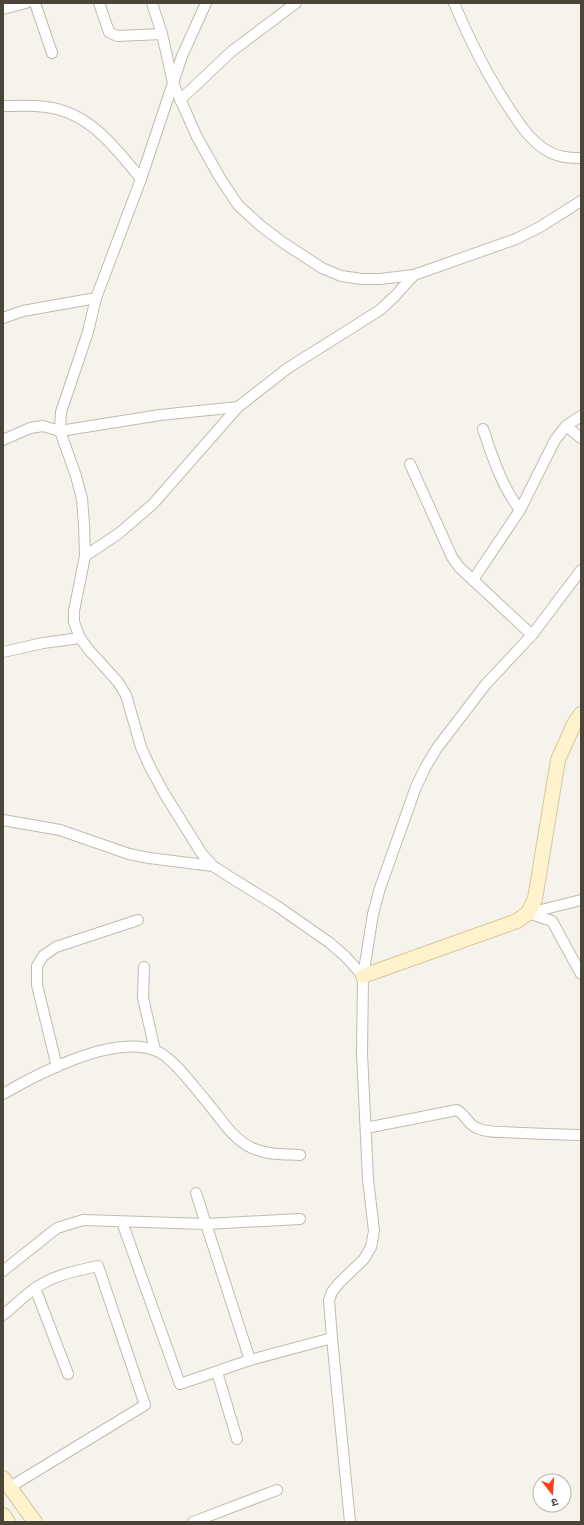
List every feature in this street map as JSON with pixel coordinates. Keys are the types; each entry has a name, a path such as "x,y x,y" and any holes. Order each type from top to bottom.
{"street":[{"path":"3,10 26,3"},
{"path":"35,3 52,53"},
{"path":"99,3 109,32 117,36 162,34"},
{"path":"152,3 162,34 173,83 196,137 220,178 238,205 261,226 285,244 322,268 341,276 380,279 414,275 516,239 540,227 581,202"},
{"path":"206,3 182,56 141,179 96,298 88,332 61,412 60,431 76,476 82,499 84,524 85,556 74,611 74,622 80,638 118,682 126,695 141,747 150,767 167,799 202,854 213,866 277,906 325,939 346,957 363,976"},
{"path":"180,100 232,51 296,3"},
{"path":"454,3 464,28 491,81 526,133 545,150 564,158 581,158"},
{"path":"3,106 46,107 75,115 95,128 112,143 141,179"},
{"path":"85,556 118,534 153,504 238,407 288,368 380,310 414,275"},
{"path":"3,318 23,311 96,298"},
{"path":"3,440 30,428 44,426 60,431 160,415 238,407"},
{"path":"474,580 520,510 555,440 566,426 581,416"},
{"path":"566,426 581,438"},
{"path":"483,429 502,483 510,498 520,510"},
{"path":"410,464 452,557 532,635"},
{"path":"350,1522 329,1300 332,1292 339,1283 364,1259 371,1247 374,1231 368,1179 362,1053 363,976 373,914 380,888 416,787 437,748 486,684 532,635 581,570"},
{"path":"3,652 43,643 80,638"},
{"path":"528,913 535,899 558,760 574,724 581,714"},
{"path":"3,820 60,830 129,854 148,858 213,866"},
{"path":"363,976 516,922 528,913 581,900"},
{"path":"528,913 552,920 581,974"},
{"path":"57,1067 37,985 37,966 43,956 56,947 138,920"},
{"path":"144,967 143,998 155,1050"},
{"path":"3,1094 22,1083 80,1056 135,1046 155,1050 167,1058 216,1112 233,1134 243,1143 266,1152 300,1155"},
{"path":"366,1128 457,1110 464,1113 470,1124 475,1128 486,1131 518,1134 581,1135"},
{"path":"196,1193 250,1360"},
{"path":"3,1271 57,1228 83,1220 206,1224 300,1220"},
{"path":"122,1222 180,1384 250,1360 332,1338"},
{"path":"3,1315 35,1288 56,1277 74,1271 98,1266 144,1405 7,1483 35,1522"},
{"path":"35,1288 68,1374"},
{"path":"217,1372 237,1439"},
{"path":"193,1522 277,1490"},
{"path":"3,1515 8,1522"}]}
